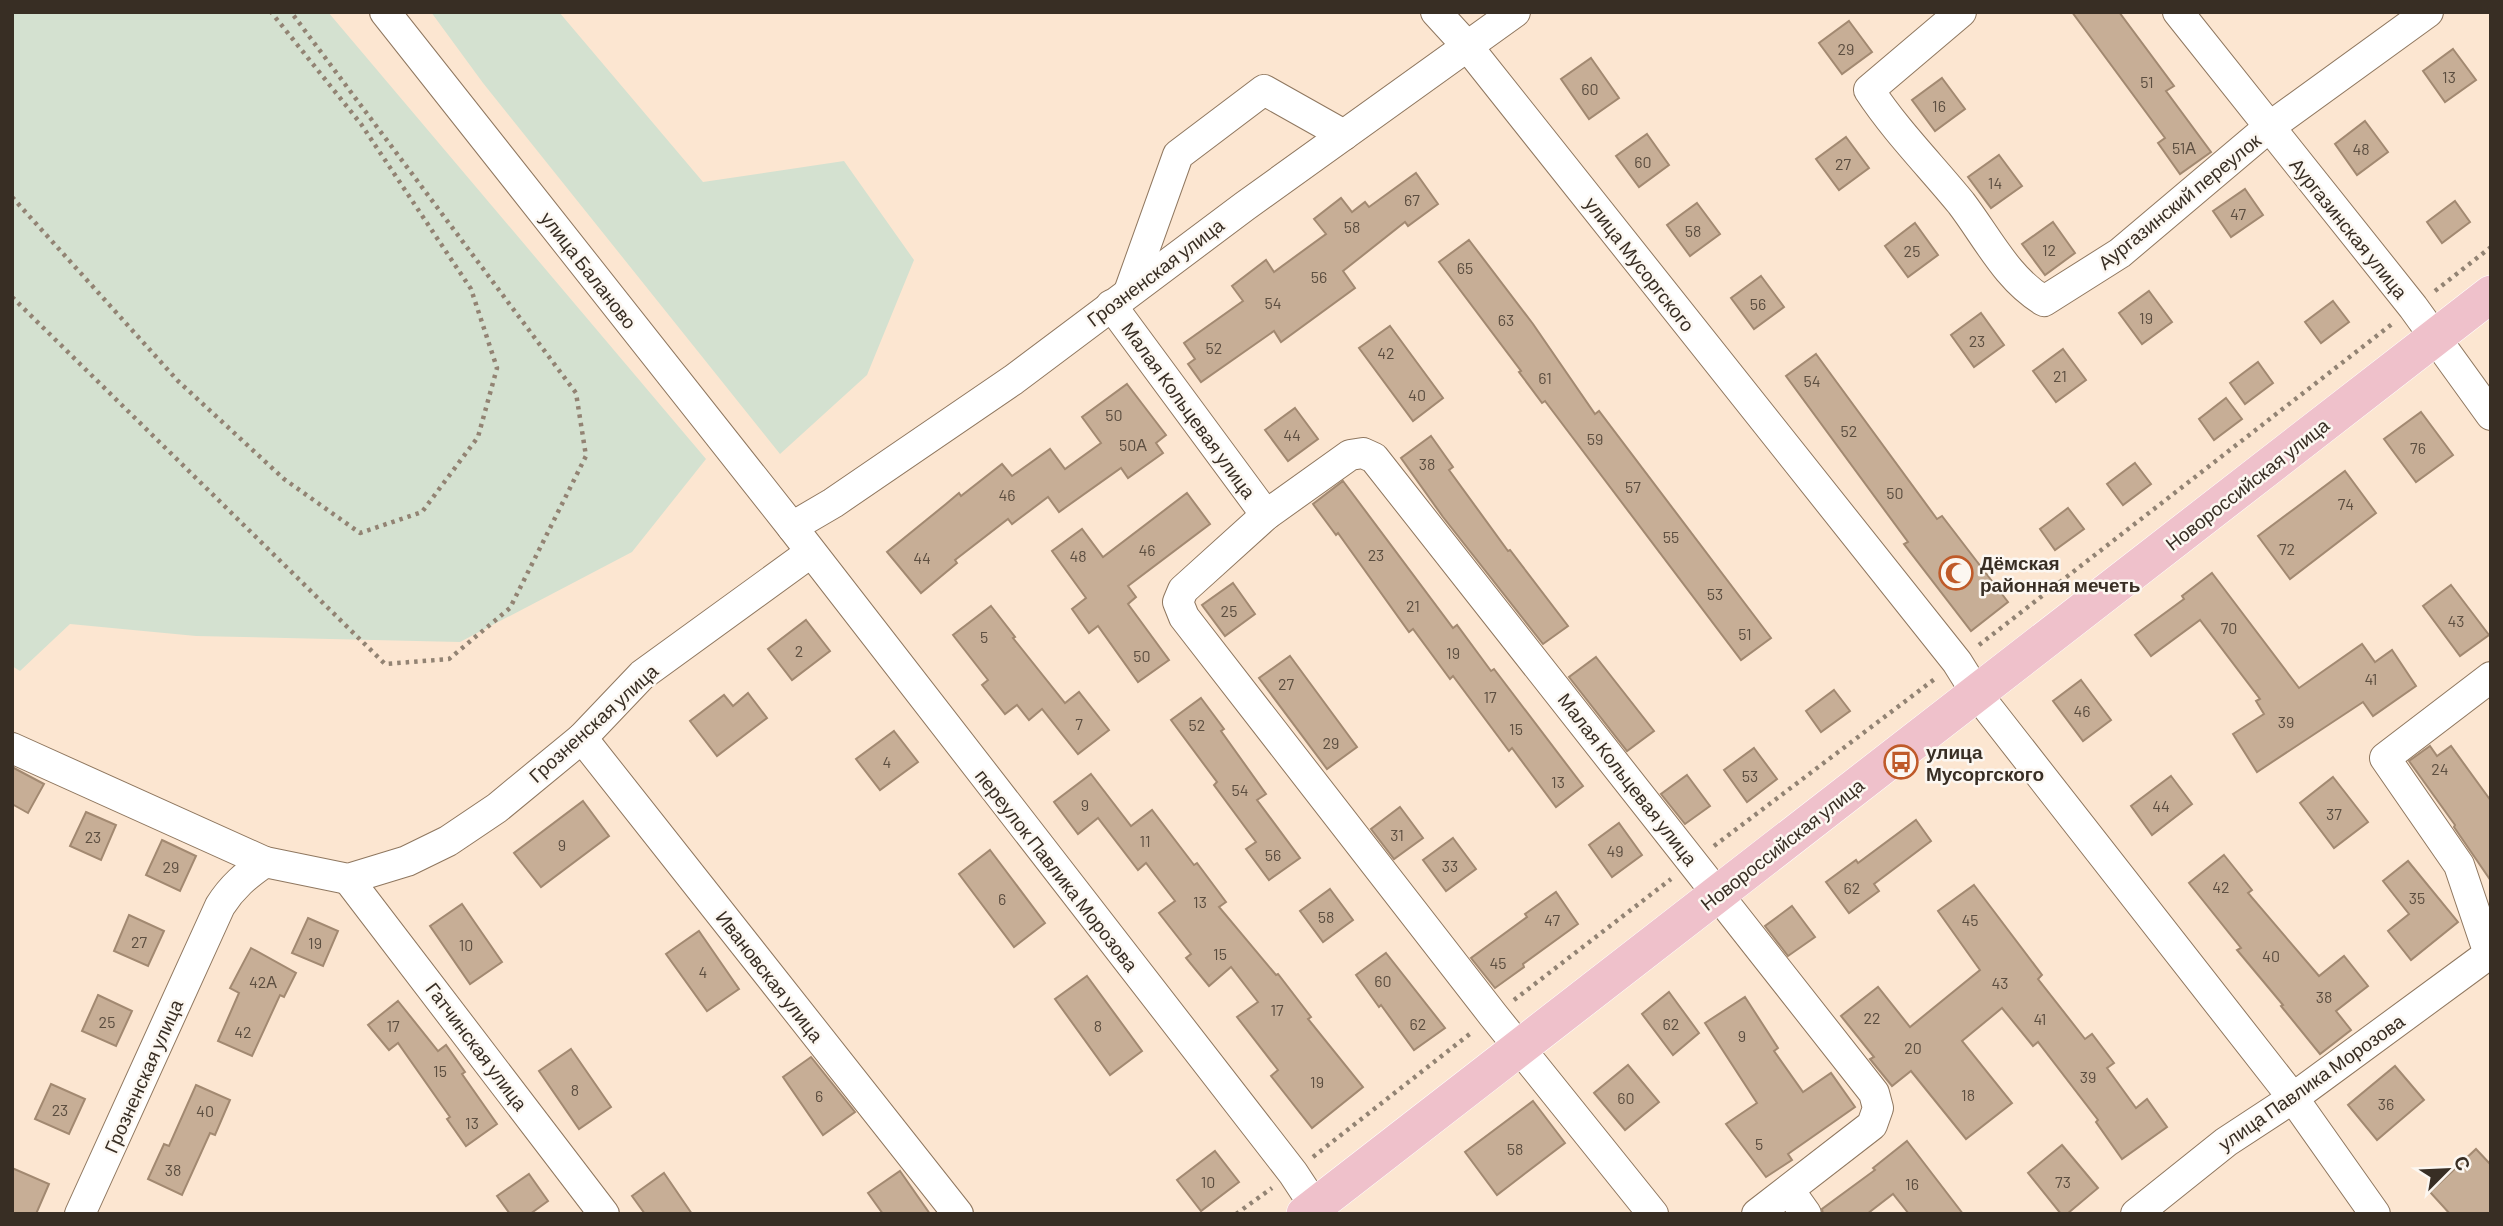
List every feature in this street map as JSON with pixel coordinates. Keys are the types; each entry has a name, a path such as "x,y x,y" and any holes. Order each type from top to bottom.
{"main road":[{"name":"Новороссийская улица","path":"1313,1211 1519,1046 2491,294"}],"street":[{"name":"улица Баланово","path":"385,12 792,527"},
{"name":"улица Мусоргского","path":"1436,12 1468,47 1957,662 1977,694 2293,1098 2375,1214"},
{"name":"Грозненская улица","path":"792,527 833,503 1013,380 1120,298 1515,12"},
{"name":"Аургазинский переулок","path":"1961,12 1869,90 1908,143 1960,203 2019,282 2044,301 2120,253 2269,128 2428,12"},
{"name":"Аургазинская улица","path":"2178,12 2413,307 2491,415"},
{"path":"1120,298 1178,155 1264,90 1344,135"},
{"name":"Малая Кольцевая улица","path":"1120,298 1266,515"},
{"name":"Малая Кольцевая улица","path":"1653,1214 1493,1015 1184,617 1178,602 1183,590 1266,515 1350,455 1363,453 1374,458 1874,1093 1878,1108 1872,1125 1798,1202 1757,1214"},
{"name":"переулок Павлика Морозова","path":"792,527 1293,1173 1313,1211"},
{"name":"Грозненская улица","path":"80,1214 220,906 231,889 265,862 348,879 407,861 448,841 497,808 582,737 642,676 810,553"},
{"path":"2489,954 2459,865 2385,758 2491,677"},
{"name":"Ивановская улица","path":"582,737 958,1214"},
{"path":"12,748 265,862"},
{"name":"Гатчинская улица","path":"348,879 604,1214"},
{"name":"улица Павлика Морозова","path":"2136,1214 2226,1142 2293,1098 2489,954"}],"path":[{"path":"12,197 178,381 284,479 360,533 422,512 478,437 497,368 471,289 361,124 271,12"},
{"path":"12,297 192,471 385,664 449,659 510,608 586,456 576,393 291,12"},
{"path":"1236,1214 1957,662 2491,247"}],"green space":[{"path":"12,12 328,12 706,459 632,552 460,642 196,636 70,624 20,671 12,666"},
{"path":"431,12 559,12 703,182 844,161 914,260 867,375 780,454 483,83"}],"building":[{"path":"2072,12 2119,12 2174,86 2166,91 2211,152 2180,174 2158,143 2165,138"},
{"path":"1849,21 1872,52 1842,74 1819,43"},
{"path":"2453,49 2476,80 2445,102 2423,71"},
{"path":"1591,58 1619,98 1589,119 1561,79"},
{"path":"1942,78 1965,109 1935,131 1912,100"},
{"path":"2365,121 2388,152 2357,175 2335,144"},
{"path":"1647,134 1669,165 1639,187 1616,156"},
{"path":"1846,137 1869,168 1839,190 1816,159"},
{"path":"1999,155 2022,186 1991,208 1968,177"},
{"path":"1416,173 1438,204 1408,226 1405,222 1343,271 1355,288 1281,342 1274,331 1201,382 1188,364 1195,359 1184,343 1243,301 1232,286 1266,260 1274,272 1326,234 1314,219 1341,198 1352,212 1365,202 1369,207"},
{"path":"2245,189 2263,215 2231,237 2213,211"},
{"path":"2455,201 2470,222 2442,243 2427,222"},
{"path":"1697,203 1720,234 1690,256 1667,225"},
{"path":"2053,222 2075,253 2045,275 2022,244"},
{"path":"1915,223 1938,255 1908,277 1885,246"},
{"path":"1469,240 1533,324 1595,414 1599,411 1771,638 1741,660 1545,401 1542,403 1439,262"},
{"path":"1761,276 1784,307 1754,329 1731,298"},
{"path":"2149,291 2172,322 2142,344 2119,313"},
{"path":"2333,301 2349,322 2321,343 2305,322"},
{"path":"1981,313 2004,345 1974,367 1951,335"},
{"path":"1390,326 1443,398 1413,421 1359,348"},
{"path":"2063,349 2086,380 2056,402 2033,371"},
{"path":"1816,354 1937,519 1942,516 2008,602 1971,631 1904,544 1908,542 1786,376"},
{"path":"2258,362 2273,383 2245,404 2230,383"},
{"path":"1127,384 1166,435 1156,443 1163,453 1128,478 1121,468 1059,512 1048,497 1012,524 1008,519 955,560 957,563 921,593 887,552 959,493 961,496 1002,464 1012,476 1050,449 1065,469 1101,443 1082,417"},
{"path":"2226,398 2242,419 2214,440 2199,419"},
{"path":"1295,408 1318,439 1288,461 1265,430"},
{"path":"2421,412 2453,455 2416,482 2384,439"},
{"path":"1431,436 1453,467 1449,470 1508,551 1510,550 1568,626 1543,644 1443,517 1401,458"},
{"path":"2135,463 2151,484 2123,505 2107,484"},
{"path":"2345,471 2376,513 2290,579 2258,536"},
{"path":"1343,481 1453,628 1457,625 1491,671 1494,669 1583,786 1556,807 1512,748 1509,751 1453,676 1450,679 1413,629 1409,632 1338,533 1336,535 1313,504"},
{"path":"1187,493 1210,524 1128,586 1136,597 1128,604 1169,660 1138,682 1098,626 1089,633 1072,609 1086,598 1052,551 1082,529 1103,557"},
{"path":"2068,508 2084,529 2055,550 2040,529"},
{"path":"2212,573 2299,688 2362,644 2375,662 2392,650 2416,686 2373,716 2363,702 2257,772 2233,734 2264,714 2256,701 2260,699 2200,620 2151,656 2135,635 2184,599 2182,596"},
{"path":"1233,583 1255,614 1225,636 1202,605"},
{"path":"2451,585 2489,635 2460,656 2423,606"},
{"path":"991,606 1065,703 1079,692 1109,730 1078,754 1042,709 1029,720 1017,705 1005,714 982,685 988,680 953,635"},
{"path":"806,620 830,651 792,680 768,649"},
{"path":"1290,656 1357,747 1327,769 1259,678"},
{"path":"1596,657 1654,731 1627,751 1569,677"},
{"path":"2081,680 2111,720 2083,741 2053,701"},
{"path":"1834,690 1850,711 1821,732 1806,711"},
{"path":"748,693 767,718 717,756 690,721 724,695 733,706"},
{"path":"1201,698 1266,794 1257,800 1300,858 1269,880 1246,849 1256,842 1214,785 1217,782 1171,720"},
{"path":"894,731 918,762 880,790 856,759"},
{"path":"2430,746 2437,756 2451,746 2491,801 2491,881 2409,761"},
{"path":"1754,748 1777,779 1747,802 1724,770"},
{"path":"12,767 44,784 28,813 12,804"},
{"path":"1091,774 1131,826 1152,810 1226,902 1219,907 1276,975 1278,974 1311,1017 1308,1019 1363,1087 1312,1128 1271,1076 1278,1070 1237,1017 1258,1002 1231,967 1209,986 1186,958 1191,954 1159,913 1175,901 1146,863 1138,870 1098,818 1078,834 1054,802"},
{"path":"1687,775 1710,806 1685,824 1661,794"},
{"path":"2171,776 2192,804 2152,835 2131,806"},
{"path":"2333,777 2368,822 2334,848 2300,803"},
{"path":"583,801 609,836 541,887 514,853"},
{"path":"1400,807 1423,838 1394,859 1371,829"},
{"path":"86,812 116,825 101,860 70,846"},
{"path":"1916,820 1931,841 1874,884 1879,891 1849,913 1826,882 1856,860 1858,863"},
{"path":"1619,823 1642,855 1612,877 1589,845"},
{"path":"1453,838 1476,869 1446,891 1423,860"},
{"path":"162,840 196,856 180,891 146,875"},
{"path":"990,850 1045,923 1014,947 959,874"},
{"path":"2224,855 2252,890 2248,893 2319,976 2344,956 2368,986 2336,1011 2351,1030 2320,1054 2237,950 2241,948 2189,883"},
{"path":"2408,861 2458,922 2411,960 2388,931 2409,914 2383,881"},
{"path":"1974,885 2042,975 2038,979 2085,1039 2092,1034 2114,1063 2107,1068 2136,1108 2147,1099 2167,1127 2122,1159 2096,1122 2098,1120 2038,1042 2033,1046 2002,1008 1962,1041 2012,1103 1966,1139 1911,1071 1892,1086 1870,1059 1874,1057 1841,1016 1878,987 1910,1027 1980,970 1938,911"},
{"path":"1330,889 1353,920 1323,942 1300,911"},
{"path":"1556,892 1578,924 1495,988 1471,958"},
{"path":"462,904 502,962 470,984 430,926"},
{"path":"1792,906 1815,937 1788,956 1765,926"},
{"path":"129,915 164,931 148,966 114,951"},
{"path":"308,918 338,931 323,966 292,953"},
{"path":"699,931 739,989 707,1011 666,954"},
{"path":"251,948 296,973 284,997 280,995 252,1056 218,1041 239,993 230,988"},
{"path":"1386,953 1445,1028 1414,1050 1356,975"},
{"path":"1087,976 1142,1051 1110,1075 1055,999"},
{"path":"1669,992 1699,1033 1673,1055 1642,1014"},
{"path":"98,995 132,1011 116,1046 82,1031"},
{"path":"1745,997 1778,1048 1774,1051 1803,1092 1831,1073 1855,1107 1788,1154 1792,1160 1766,1177 1726,1124 1757,1103 1705,1023"},
{"path":"398,1001 438,1051 446,1045 465,1072 462,1074 497,1124 466,1146 447,1119 450,1117 398,1043 389,1050 368,1025"},
{"path":"571,1049 611,1107 579,1129 539,1071"},
{"path":"811,1057 855,1112 823,1135 783,1077"},
{"path":"1628,1065 1659,1102 1625,1130 1594,1093"},
{"path":"2395,1066 2424,1100 2377,1140 2348,1105"},
{"path":"51,1084 85,1099 69,1134 35,1119"},
{"path":"196,1085 230,1100 215,1135 210,1133 182,1195 148,1179 164,1144 169,1146"},
{"path":"1533,1101 1565,1143 1497,1195 1465,1152"},
{"path":"1907,1141 1963,1214 1909,1214 1893,1194 1867,1214 1823,1214 1822,1209 1875,1170 1873,1168"},
{"path":"2062,1145 2098,1188 2067,1214 2061,1214 2028,1173"},
{"path":"2476,1149 2491,1165 2491,1214 2450,1214 2430,1192"},
{"path":"1215,1151 1239,1182 1201,1211 1177,1180"},
{"path":"12,1168 49,1184 36,1214 12,1214"},
{"path":"900,1171 930,1214 883,1214 868,1193"},
{"path":"664,1173 692,1214 645,1214 632,1196"},
{"path":"529,1174 548,1201 530,1214 510,1214 497,1196"}],"place":[{"name":"Дёмская районная мечеть","path":"1956,573"},
{"name":"улица Мусоргского","path":"1901,762"}]}
